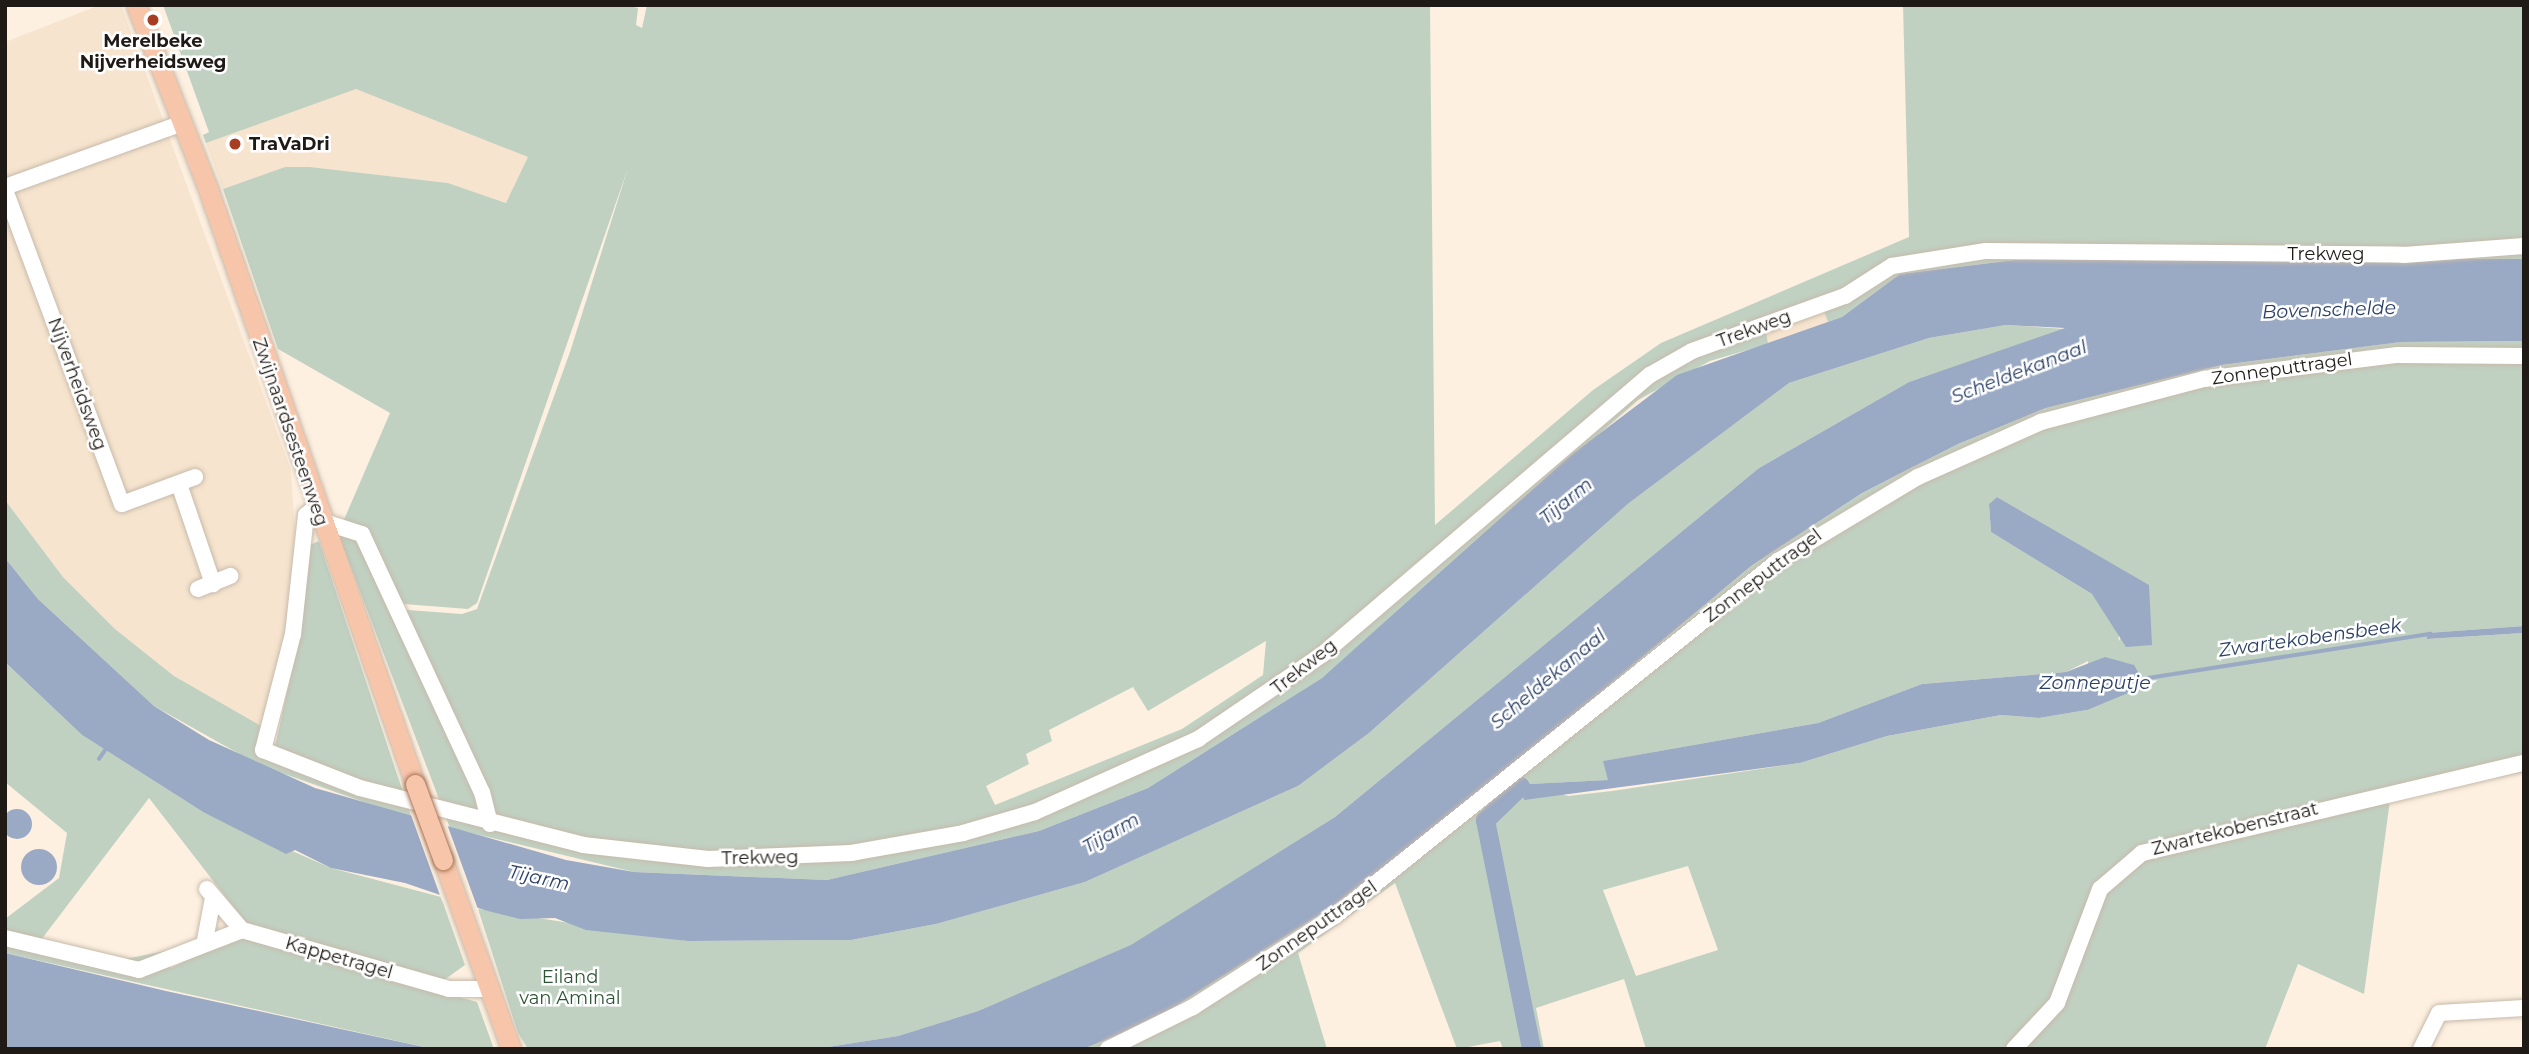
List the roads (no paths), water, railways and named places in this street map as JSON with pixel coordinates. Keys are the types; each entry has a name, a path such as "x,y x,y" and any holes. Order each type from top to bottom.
{"main road":[{"name":"Zwijnaardsesteenweg","path":"136,5 183,123 319,514 508,1040"}],"street":[{"name":"Nijverheidsweg","path":"183,123 5,189 122,504 195,477"},
{"name":"Trekweg","path":"319,514 306,515 293,634 263,750 318,774 490,824 646,854 801,858 951,836 1075,797 1181,749 1271,694 1650,375 1692,351 1845,296 1892,266 1986,251 2404,255 2524,246"},
{"name":"Zonneputtragel","path":"1108,1049 1193,1007 1335,916 1778,561 1925,474 2041,422 2204,379 2398,355 2524,356"},
{"path":"179,484 206,586 231,576"},
{"path":"319,514 358,530 398,607 490,824"},
{"name":"Zwartekobenstraat","path":"2014,1049 2057,1003 2100,889 2142,853 2524,763"},
{"path":"5,937 139,970 205,940 242,930 210,893 205,940"},
{"name":"Kappetragel","path":"242,930 449,989 489,989"},
{"path":"2421,1049 2424,1031 2439,1013 2524,1008"}],"water":[{"path":"2023,259 2524,259 2524,341 2401,342 2222,365 2046,408 1958,444 1862,493 1751,566 1508,770 1330,908 1152,1021 1083,1049 815,1049 898,1036 978,1011 1131,945 1335,817 1759,468 1909,382 2065,328 2006,325 1929,338 1789,383 1629,503 1369,733 1298,786 1085,882 936,924 851,940 688,941 586,930 555,918 520,919 484,910 405,883 331,868 295,850 286,854 203,812 82,735 5,662 5,558 38,599 154,706 209,740 315,788 566,860 634,872 827,880 1039,831 1148,788 1322,678 1570,456 1677,375 1842,317 1900,274"},
{"path":"1997,497 2149,585 2152,645 2126,647 2092,594 1991,532 1989,504"},
{"path":"2524,626 2524,633 2427,639 2427,633"},
{"name":"Zonneputje","path":"2105,657 2134,665 2142,679 2133,691 2087,710 2039,718 2001,715 1887,736 1800,763 1524,800 1522,789 1529,784 1608,780 1603,761 1818,723 1922,684 2066,672"},
{"path":"17,809 28,813 32,824 28,835 17,839 6,835 2,824 6,813"},
{"path":"39,849 51,855 57,867 51,879 39,885 27,879 21,867 27,855"},
{"path":"5,953 166,991 433,1049 5,1049"}],"waterway":[{"name":"Tijarm","path":"1773,369 1858,332"},
{"name":"Zwartekobensbeek","path":"2142,679 2431,634"},
{"path":"99,759 108,746"},
{"path":"1520,786 1485,820 1531,1049"}],"place":[{"name":"Merelbeke Nijverheidsweg","path":"153,20"},
{"name":"TraVaDri","path":"235,144"}],"water label":[{"name":"Bovenschelde","path":"2329,310"},
{"name":"Scheldekanaal","path":"2019,372"},
{"name":"Scheldekanaal","path":"1548,679"}],"park label":[{"name":"Eiland van Aminal","path":"570,988"}]}
